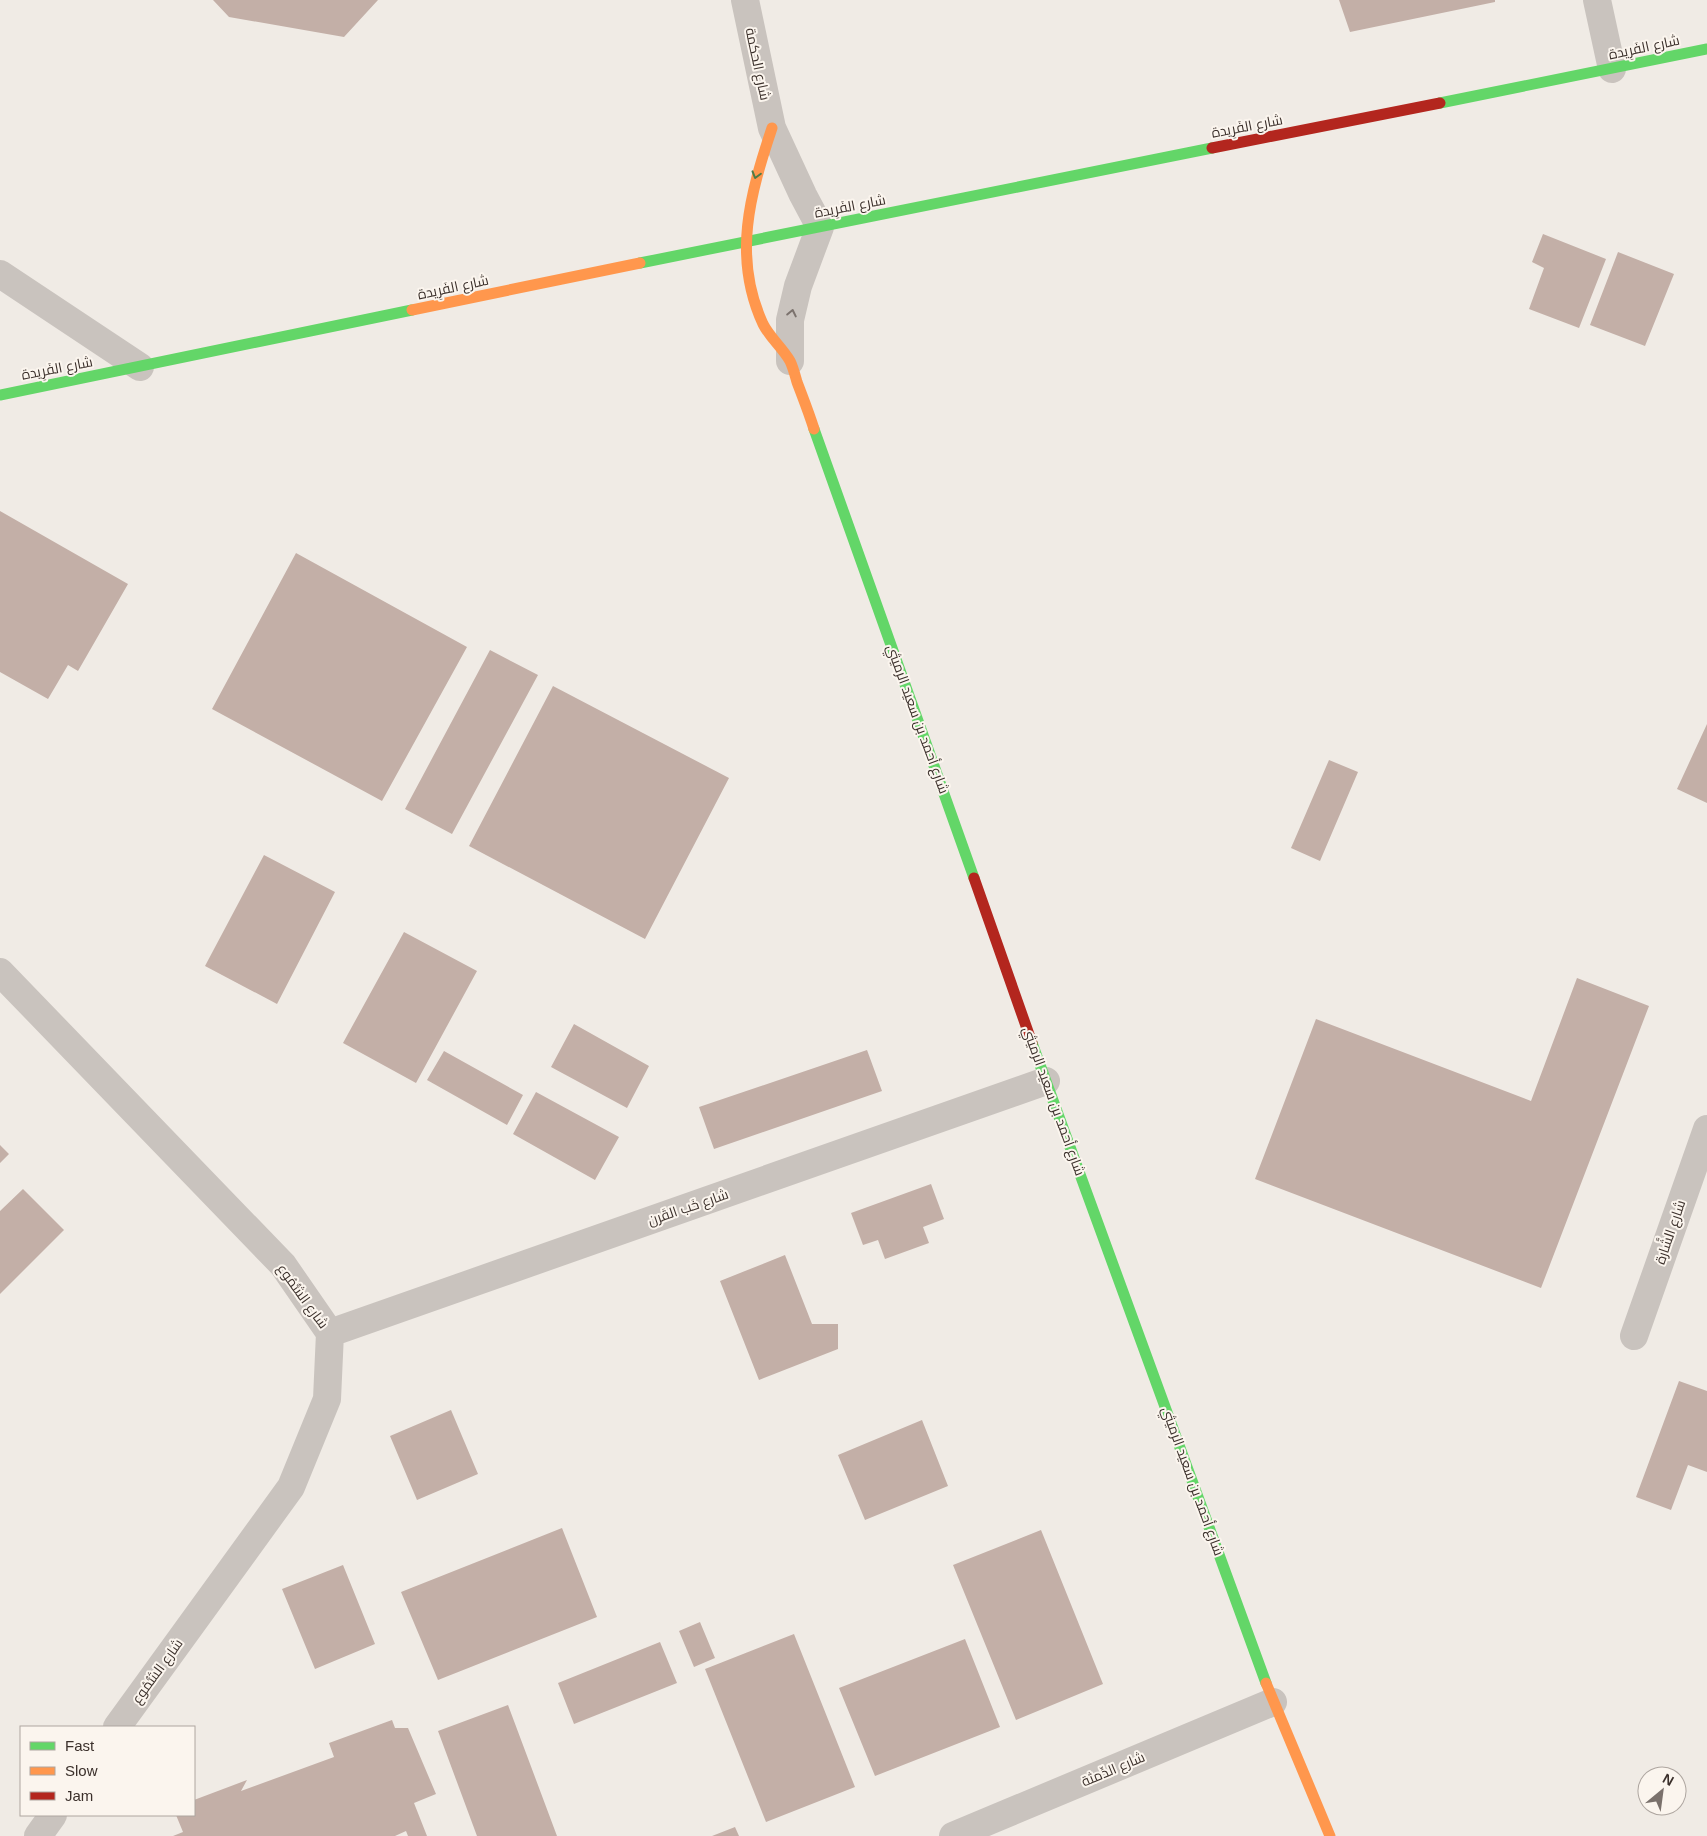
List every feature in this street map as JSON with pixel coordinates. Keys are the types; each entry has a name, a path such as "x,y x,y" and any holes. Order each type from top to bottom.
{"street":[{"name":"شارع الحكمة","path":"745,0 772,128 802,195 820,227"},
{"path":"1597,0 1612,69"},
{"name":"شارع الفَرِيدة","path":"0,395 744,242 1707,49"},
{"path":"744,242 748,209 756,176 772,128"},
{"name":"شارع أحمد بن سعيد الرميثي","path":"790,361 790,320 798,286 820,227"},
{"name":"شارع أحمد بن سعيد الرميثي","path":"744,242 746,272 754,300 766,330 790,361 1046,1082 1273,1702 1330,1836"},
{"path":"0,274 140,367"},
{"name":"شارع الشُّمُوع","path":"0,972 283,1265 330,1333 327,1399 291,1487 118,1726"},
{"name":"شارع خَب القَرن","path":"330,1333 1046,1082"},
{"name":"شارع الشَّارة","path":"1634,1336 1707,1129"},
{"name":"شارع الدِّمثة","path":"952,1836 1273,1702"},
{"path":"38,1836 52,1816"}],"building":[{"path":"213,0 378,0 344,37 229,17"},
{"path":"1339,0 1495,0 1495,2 1350,32"},
{"path":"1543,234 1606,259 1579,328 1529,309 1544,268 1532,262"},
{"path":"1618,252 1674,274 1645,346 1590,325"},
{"path":"0,511 128,584 78,671 68,665 48,699 0,672"},
{"path":"296,553 467,647 382,801 212,709"},
{"path":"490,650 538,675 452,834 405,809"},
{"path":"553,686 729,778 645,939 469,846"},
{"path":"1707,724 1707,803 1677,789"},
{"path":"1329,760 1358,772 1320,861 1291,848"},
{"path":"264,855 335,892 277,1004 205,966"},
{"path":"404,932 477,971 416,1083 343,1043"},
{"path":"1577,978 1649,1006 1541,1288 1255,1179 1316,1019 1531,1101"},
{"path":"574,1024 649,1066 627,1108 551,1067"},
{"path":"867,1050 882,1091 714,1149 699,1107"},
{"path":"444,1051 523,1095 507,1125 427,1080"},
{"path":"536,1092 619,1137 595,1180 513,1134"},
{"path":"0,1145 9,1154 0,1163"},
{"path":"931,1184 944,1219 923,1227 929,1243 885,1259 878,1240 863,1245 851,1213"},
{"path":"23,1189 64,1230 0,1294 0,1211"},
{"path":"785,1255 812,1324 838,1324 838,1349 759,1380 720,1281"},
{"path":"1679,1381 1707,1391 1707,1472 1688,1465 1671,1510 1636,1497"},
{"path":"451,1410 478,1474 417,1500 390,1436"},
{"path":"922,1420 948,1486 865,1520 838,1455"},
{"path":"562,1528 597,1617 438,1680 401,1592"},
{"path":"1041,1530 1103,1684 1016,1720 953,1565"},
{"path":"343,1565 375,1644 315,1669 282,1589"},
{"path":"700,1622 715,1658 694,1667 679,1631"},
{"path":"794,1634 855,1787 766,1822 705,1669"},
{"path":"965,1639 1000,1727 875,1776 839,1688"},
{"path":"660,1642 677,1683 574,1724 558,1683"},
{"path":"508,1705 557,1836 477,1836 438,1731"},
{"path":"392,1720 395,1728 408,1728 436,1794 414,1803 427,1836 408,1836 406,1831 395,1836 173,1836 183,1832 176,1816 195,1816 195,1800 247,1780 241,1791 334,1757 329,1743"},
{"path":"735,1827 739,1836 712,1836"}],"traffic: fast":[{"path":"1440,103 1707,49"},
{"path":"640,263 1212,148"},
{"path":"0,395 412,310"},
{"path":"814,429 974,878"},
{"path":"1032,1043 1266,1683"}],"traffic: slow":[{"path":"772,128 751,201 746,250 748,274 763,324 790,361 814,429"},
{"path":"412,310 640,263"},
{"path":"1266,1683 1330,1836"}],"traffic: jam":[{"path":"1212,148 1440,103"},
{"path":"974,878 1032,1043"}]}
